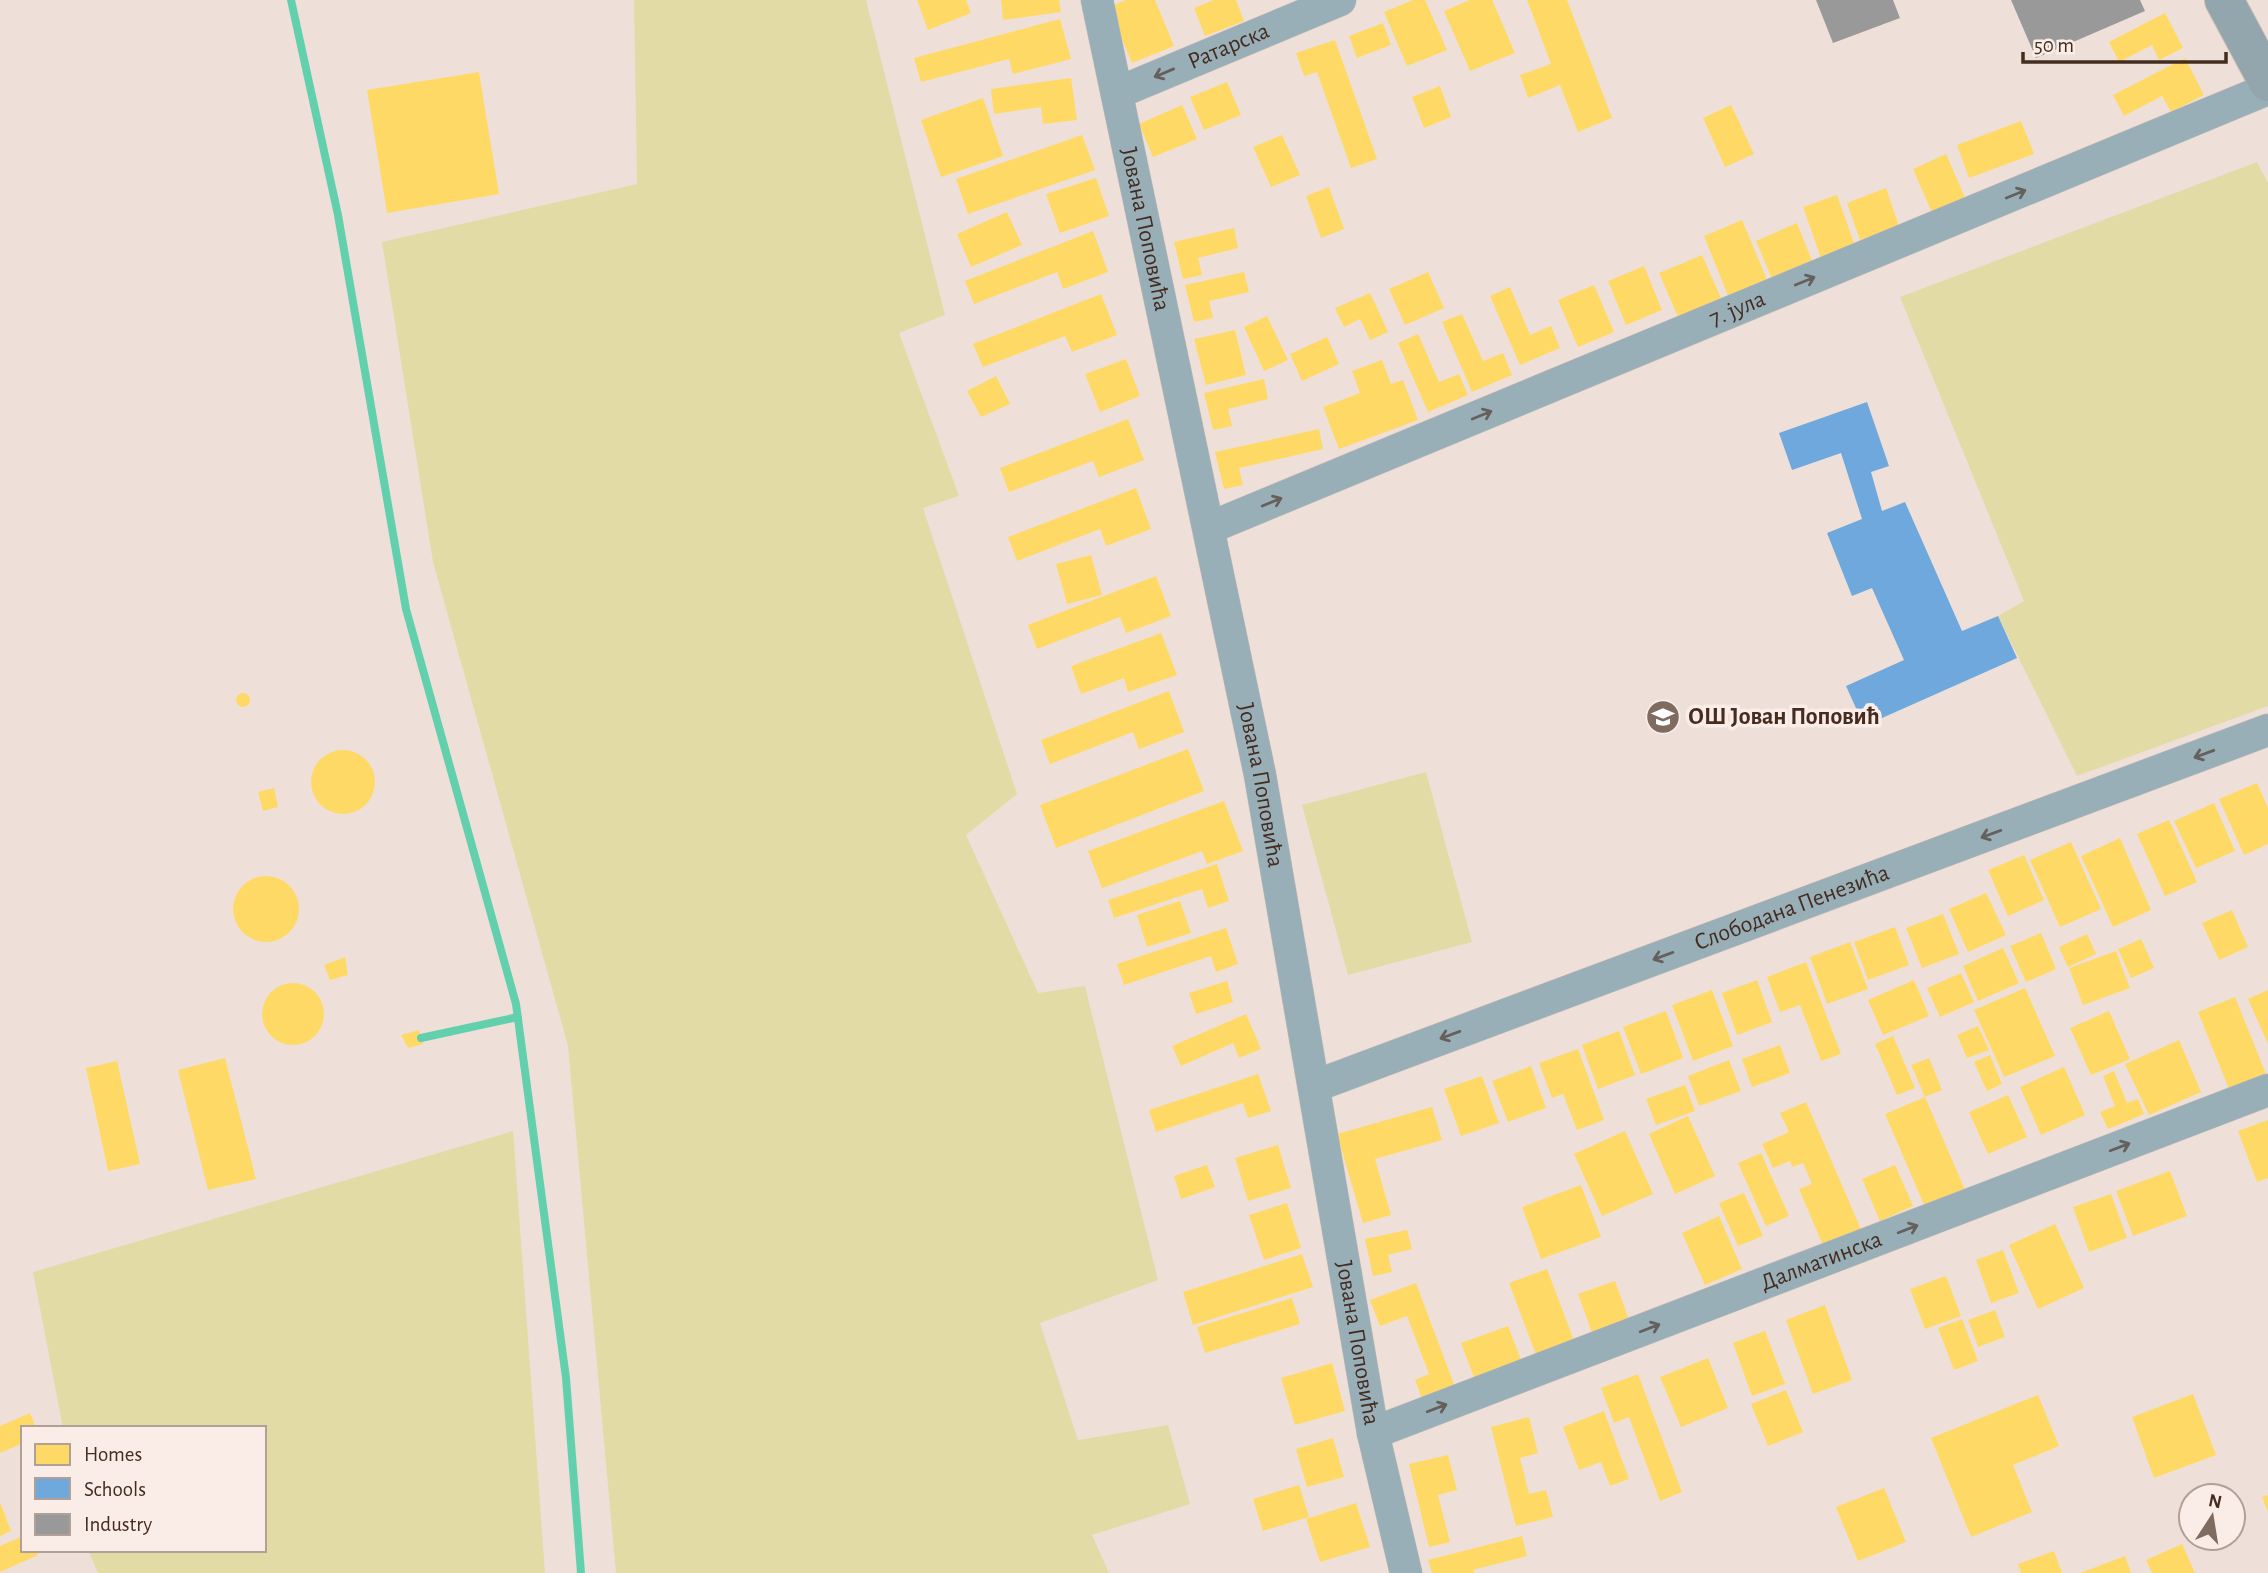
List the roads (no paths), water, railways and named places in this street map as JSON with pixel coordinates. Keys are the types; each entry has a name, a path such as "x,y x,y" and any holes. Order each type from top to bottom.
{"main road":[{"path":"2224,0 2268,82"}],"street":[{"name":"Јована Поповића","path":"1097,0 1260,775 1373,1433 1406,1573"},
{"name":"Ратарска","path":"1117,93 1340,0"},
{"name":"7. јула","path":"1209,528 2268,89"},
{"name":"Слободана Пенезића","path":"1315,1086 2268,730"},
{"name":"Далматинска","path":"1373,1433 2268,1090"}],"waterway":[{"path":"291,0 338,215 406,609 516,1004 566,1378 581,1573"},
{"path":"421,1038 518,1017"}],"place":[{"name":"ОШ Јован Поповић","path":"1663,717"}]}
